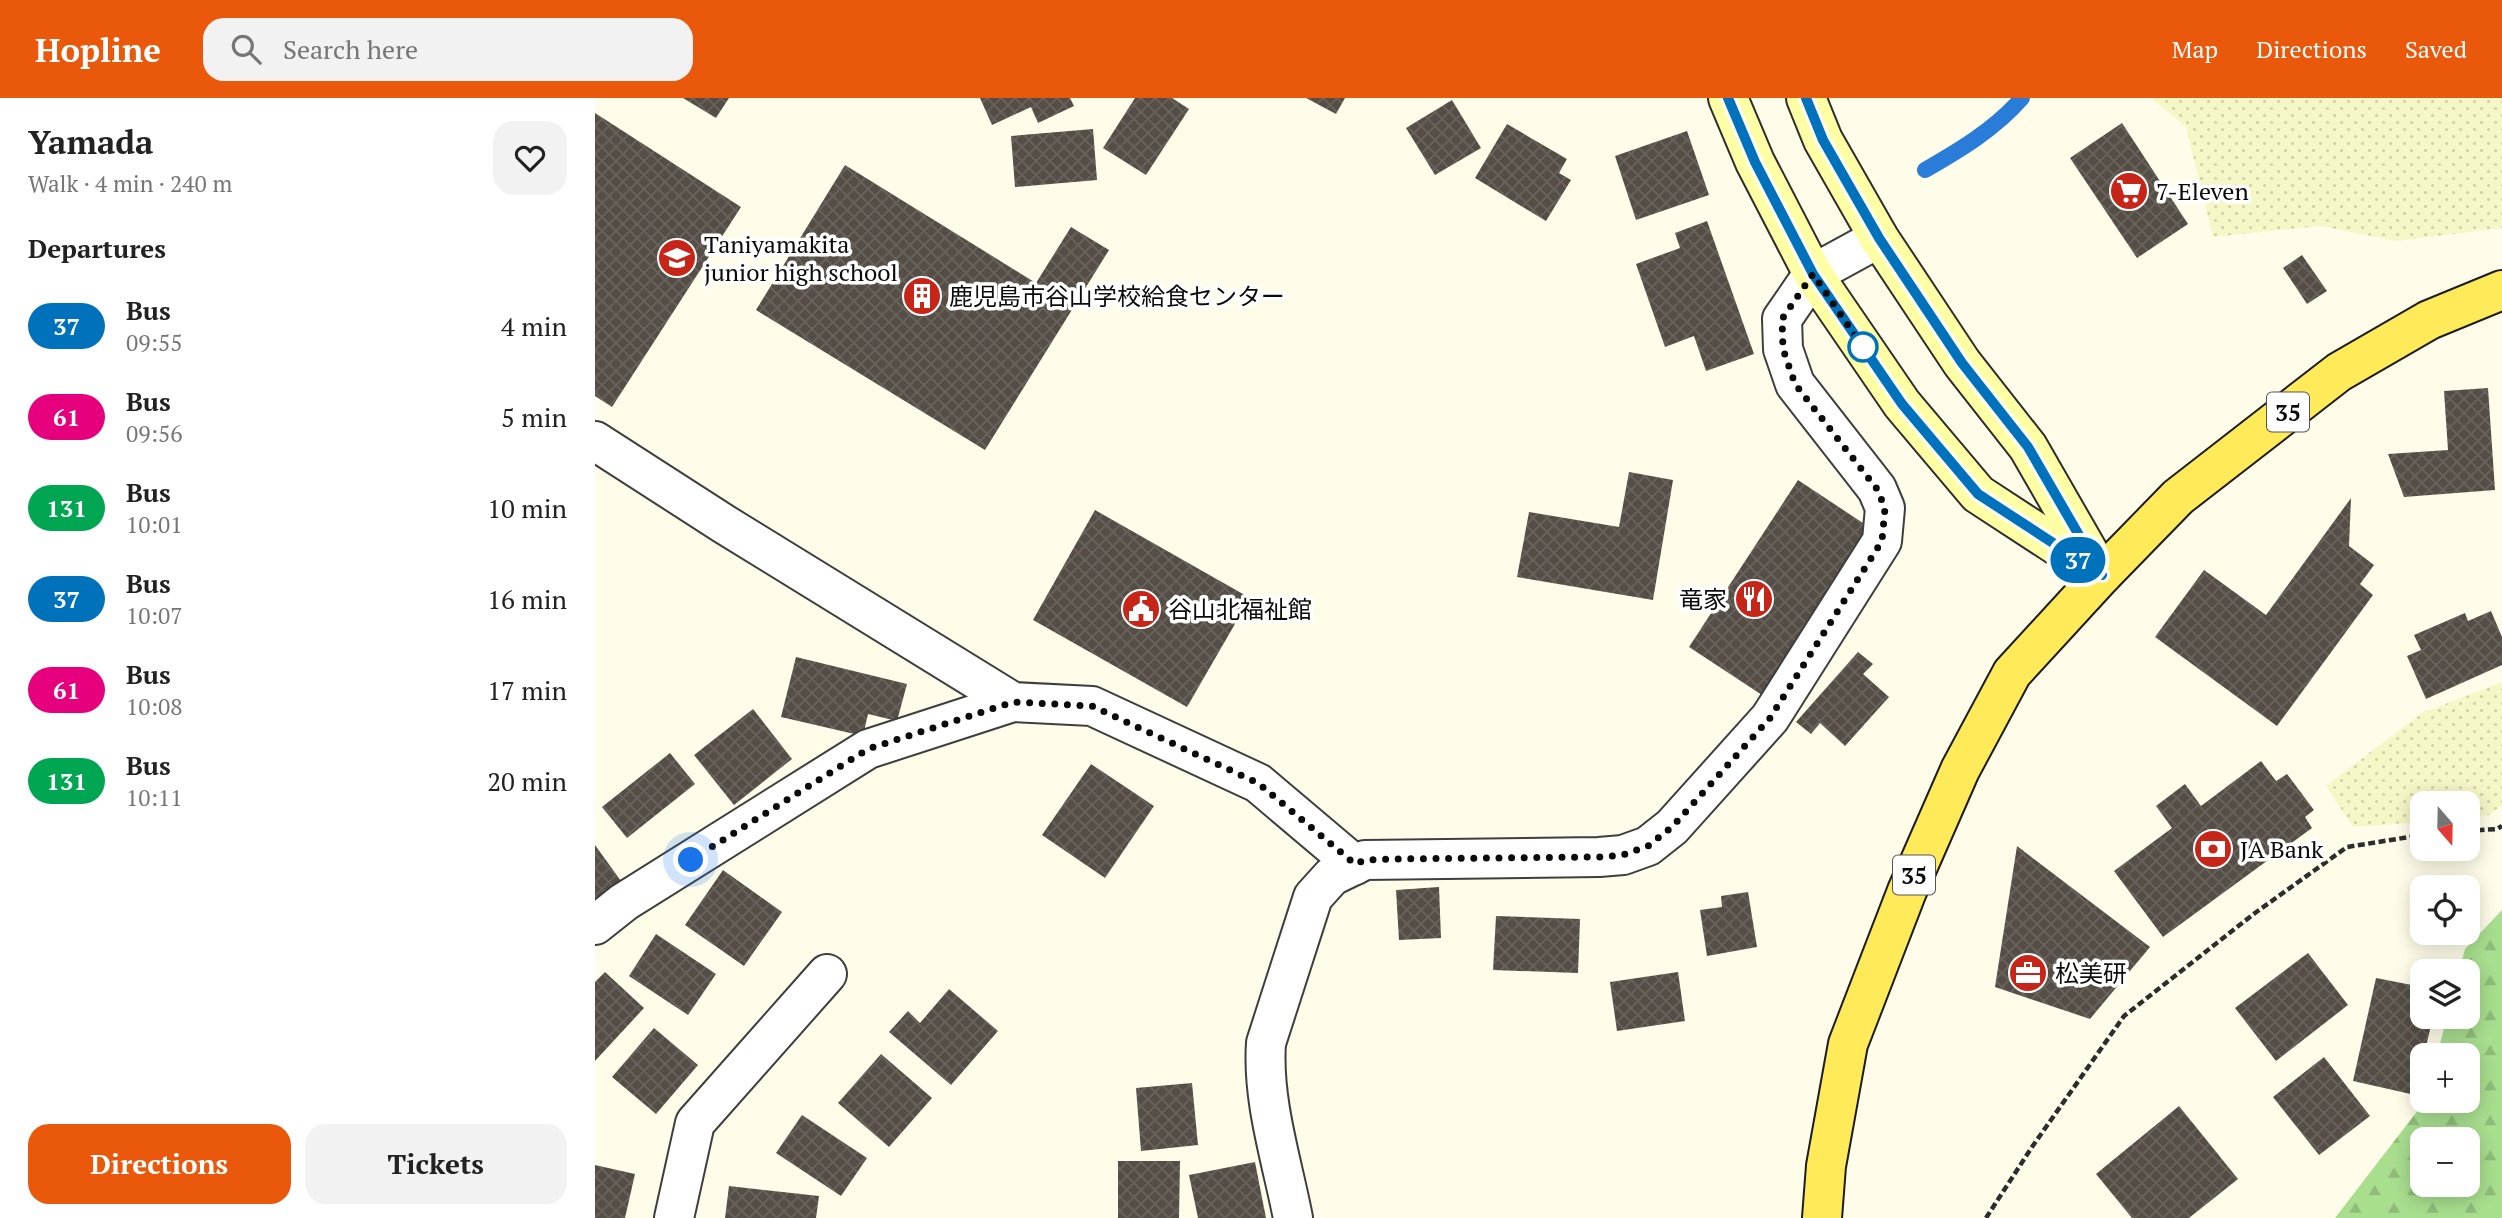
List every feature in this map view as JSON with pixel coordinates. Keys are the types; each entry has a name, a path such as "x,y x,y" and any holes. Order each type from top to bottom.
{"main road":[{"path":"1728,98 1755,162 1813,274 1902,404 1978,494 2102,575"},
{"path":"1806,98 1823,140 1879,238 1962,363 2028,447 2102,575"},
{"name":"35","path":"1822,1218 1826,1166 1847,1044 1907,891 1960,770 2012,673 2178,497 2339,372 2429,320 2502,289"}],"street":[{"path":"1293,1218 1264,1066 1266,1043 1313,897 1332,876 1365,860 1599,857 1623,855 1648,846 1672,827 1770,718 1882,541 1885,508 1877,489 1795,384 1783,349 1782,319 1813,274 1879,238"},
{"path":"595,441 1013,702"},
{"path":"595,925 624,902 868,749 1013,702 1092,706 1258,783 1355,864"},
{"path":"674,1218 695,1123 827,974"}],"path":[{"path":"2480,830 2502,826"},
{"path":"1986,1218 2124,1016 2255,914 2347,847 2410,837"}],"green space":[{"path":"2151,98 2502,98 2502,228 2396,241 2320,226 2213,237 2186,127"},
{"path":"2502,682 2502,805 2489,815 2480,816 2480,791 2410,791 2410,823 2353,827 2326,786 2422,713"},
{"path":"2502,910 2502,1218 2335,1218 2416,1113 2480,1113 2480,1043 2440,1043 2444,1029 2480,1029 2480,959 2462,959 2469,945 2480,945 2480,933"}],"building":[{"path":"683,98 729,98 716,118"},
{"path":"980,98 1070,98 1074,106 1038,123 1031,107 992,125"},
{"path":"1135,98 1172,98 1189,109 1146,175 1103,148"},
{"path":"1306,98 1345,98 1336,114"},
{"path":"1452,100 1481,148 1435,175 1406,128"},
{"path":"595,113 741,207 612,407 595,396"},
{"name":"7-Eleven","path":"2122,123 2188,224 2137,258 2070,158"},
{"path":"1507,124 1567,159 1559,173 1571,180 1546,221 1475,178"},
{"path":"1093,129 1097,180 1015,187 1011,136"},
{"path":"1687,131 1709,195 1636,220 1615,156"},
{"name":"鹿児島市谷山学校給食センター","path":"845,165 1036,283 1071,227 1109,250 985,450 756,310"},
{"path":"1707,221 1754,354 1706,371 1694,336 1665,347 1636,264 1680,248 1675,233"},
{"path":"2302,255 2327,291 2307,304 2283,268"},
{"path":"2488,388 2495,490 2404,497 2388,454 2448,450 2444,391"},
{"path":"1629,472 1673,480 1653,600 1517,577 1529,512 1619,527"},
{"path":"1798,480 1872,529 1762,695 1689,647"},
{"path":"2351,498 2349,546 2374,565 2360,584 2373,595 2277,726 2155,637 2204,570 2266,615"},
{"name":"谷山北福祉館","path":"1095,510 1250,598 1187,707 1033,620"},
{"path":"2491,611 2502,637 2502,665 2426,699 2407,656 2421,650 2414,635 2465,613 2468,621"},
{"path":"1858,652 1873,664 1863,674 1889,697 1845,746 1820,723 1811,734 1796,722"},
{"path":"796,657 907,684 897,721 868,714 863,736 781,717"},
{"path":"753,709 792,759 734,805 694,755"},
{"path":"670,753 695,784 627,838 602,807"},
{"name":"JA Bank","path":"2261,761 2276,781 2287,774 2314,810 2305,817 2312,828 2163,937 2114,871 2172,828 2156,806 2185,784 2201,806"},
{"path":"1091,764 1154,806 1105,878 1042,835"},
{"path":"595,845 621,881 595,899"},
{"path":"2017,846 2150,947 2090,1019 1995,987"},
{"path":"723,870 782,912 744,966 685,925"},
{"path":"1439,887 1441,938 1399,940 1396,890"},
{"path":"1748,892 1757,947 1707,956 1700,910 1722,907 1721,896"},
{"path":"1496,916 1580,919 1578,973 1493,970"},
{"path":"656,934 716,974 688,1015 629,976"},
{"path":"2308,953 2348,1005 2276,1061 2235,1008"},
{"path":"605,972 644,1008 595,1061 595,982"},
{"path":"1678,972 1685,1021 1617,1031 1610,982"},
{"path":"2376,978 2410,985 2410,1029 2430,1029 2427,1043 2410,1043 2410,1094 2353,1081"},
{"path":"949,989 998,1031 951,1085 889,1032 908,1011 920,1023"},
{"path":"654,1028 698,1065 656,1114 612,1077"},
{"path":"881,1054 932,1098 889,1147 838,1103"},
{"path":"2324,1057 2370,1116 2319,1155 2273,1097"},
{"path":"1192,1083 1198,1145 1141,1151 1136,1088"},
{"path":"2179,1106 2238,1179 2189,1218 2132,1218 2096,1174"},
{"path":"802,1115 867,1158 841,1196 776,1153"},
{"path":"1118,1161 1180,1161 1179,1218 1118,1218"},
{"path":"1255,1162 1266,1218 1198,1218 1189,1175"},
{"path":"595,1165 635,1174 625,1218 595,1218"},
{"path":"729,1186 819,1196 816,1218 725,1218"}],"waterway":[{"path":"1925,170 1989,129 2022,98"}],"bus line":[{"name":"37","path":"1728,98 1755,162 1813,274 1902,404 1978,494 2102,575 2028,447 1962,363 1879,238 1823,140 1806,98"}],"place":[{"name":"7-Eleven","path":"2129,191"},
{"name":"Taniyamakita junior high school","path":"677,258"},
{"name":"鹿児島市谷山学校給食センター","path":"922,296"},
{"name":"竜家","path":"1754,599"},
{"name":"谷山北福祉館","path":"1141,609"},
{"name":"JA Bank","path":"2213,849"},
{"name":"松美研","path":"2028,973"}],"route":[{"path":"691,860 868,749 1013,702 1092,706 1258,783 1355,864 1365,860 1389,859 1599,857 1623,855 1648,846 1672,827 1770,718 1882,541 1885,508 1877,489 1795,384 1783,349 1782,319 1813,274 1863,347"}]}
